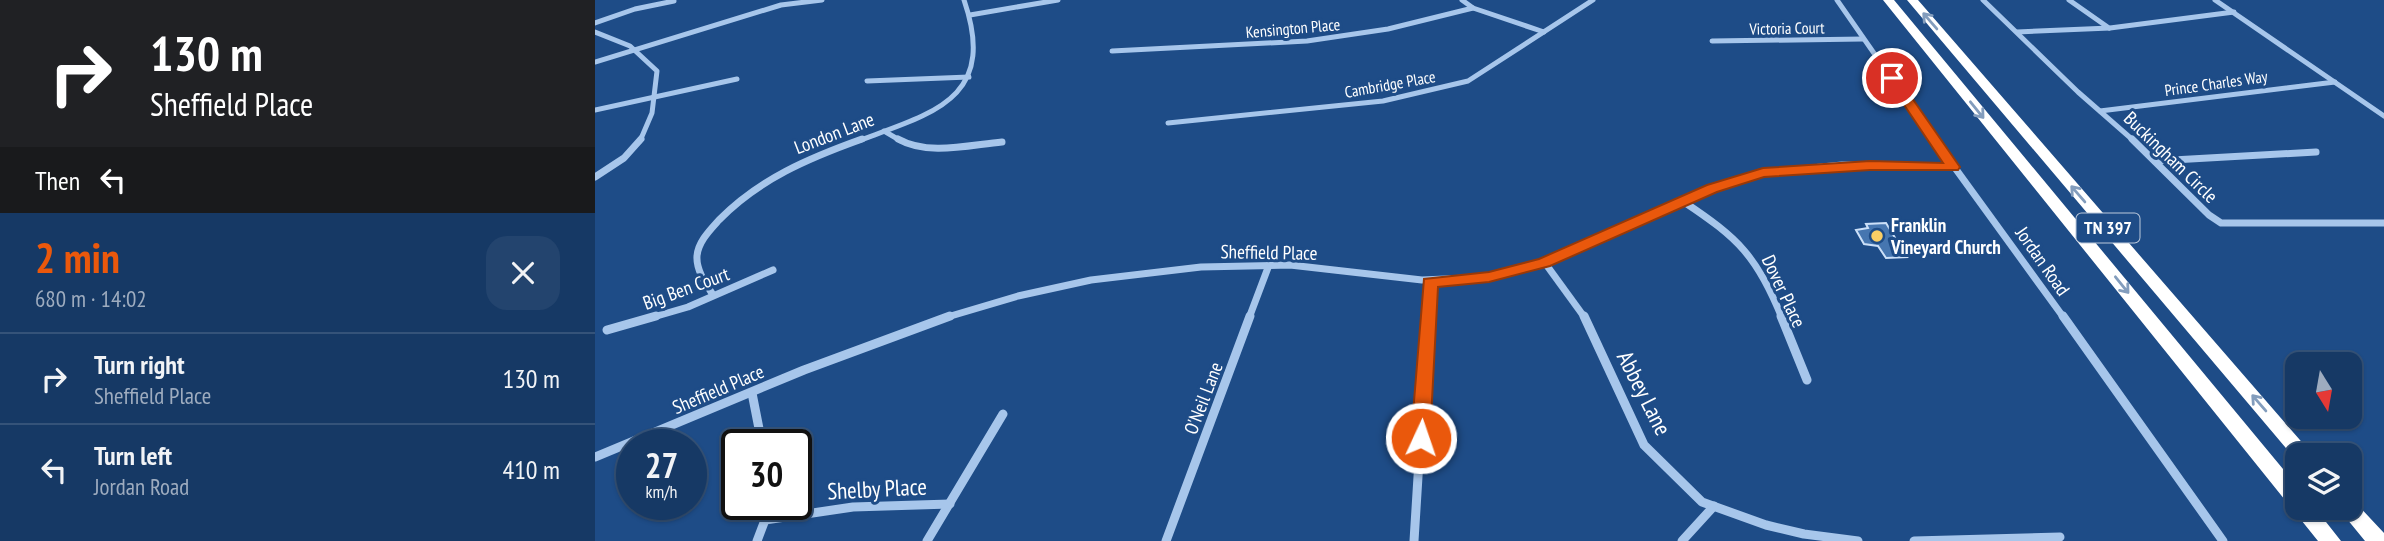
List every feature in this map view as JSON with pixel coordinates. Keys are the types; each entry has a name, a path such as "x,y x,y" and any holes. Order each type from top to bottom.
{"highway":[{"name":"TN 397","path":"1888,0 2285,486"},
{"name":"TN 397","path":"1912,0 2293,443"},
{"path":"2313,520 2330,541"},
{"path":"2359,520 2378,541"}],"street":[{"path":"595,62 781,5 822,0"},
{"path":"867,81 969,77 973,39 970,15 964,0"},
{"path":"970,15 1058,0"},
{"path":"1462,0 1473,8 1544,32"},
{"name":"Cambridge Place","path":"1168,123 1383,101 1468,81 1593,0"},
{"name":"Jordan Road","path":"1837,0 1953,167 1995,221 2224,541"},
{"name":"Buckingham Circle","path":"1983,0 2209,215 2221,223 2384,223"},
{"path":"2069,0 2110,28"},
{"path":"2215,0 2384,116"},
{"path":"595,23 635,9 674,1"},
{"name":"Kensington Place","path":"1112,51 1307,41 1388,29 1473,8"},
{"path":"2017,32 2110,28 2234,12"},
{"path":"595,32 622,40 639,50 657,71 657,97 643,134 632,150 595,177"},
{"name":"Victoria Court","path":"1711,41 1863,39"},
{"name":"London Lane","path":"713,295 697,260 698,248 733,204 786,168 935,110 962,90 969,77"},
{"path":"595,110 737,79"},
{"name":"Prince Charles Way","path":"2100,111 2335,82"},
{"path":"884,131 909,145 931,148 959,148 1002,142"},
{"path":"2155,161 2316,152"},
{"name":"Sheffield Place","path":"595,457 817,365 940,319 1059,285 1154,271 1269,265 1430,283 1489,277 1545,262 1730,181 1763,173 1870,165 1953,167"},
{"name":"Dover Place","path":"1684,202 1748,252 1760,271 1807,380"},
{"name":"Abbey Lane","path":"1545,262 1582,312 1644,444 1702,502 1804,534 1858,541"},
{"name":"O'Neil Lane","path":"1166,541 1269,265"},
{"name":"Big Ben Court","path":"607,330 660,316 773,270"},
{"path":"1414,541 1430,283"},
{"path":"752,393 759,429"},
{"path":"927,541 1003,414"},
{"name":"Shelby Place","path":"812,513 853,507 950,504"},
{"path":"1682,541 1714,506"},
{"path":"757,541 765,520"},
{"path":"1914,541 2060,537"}],"building":[{"name":"Franklin Vineyard Church","path":"1886,223 1907,257 1886,258 1878,246 1864,244 1856,230 1868,228 1866,224"}],"place":[{"name":"Franklin Vineyard Church","path":"1877,236"}],"route":[{"path":"1421,438 1430,283 1489,277 1545,262 1712,188 1746,176 1810,168 1870,165 1953,167 1892,78"}]}
